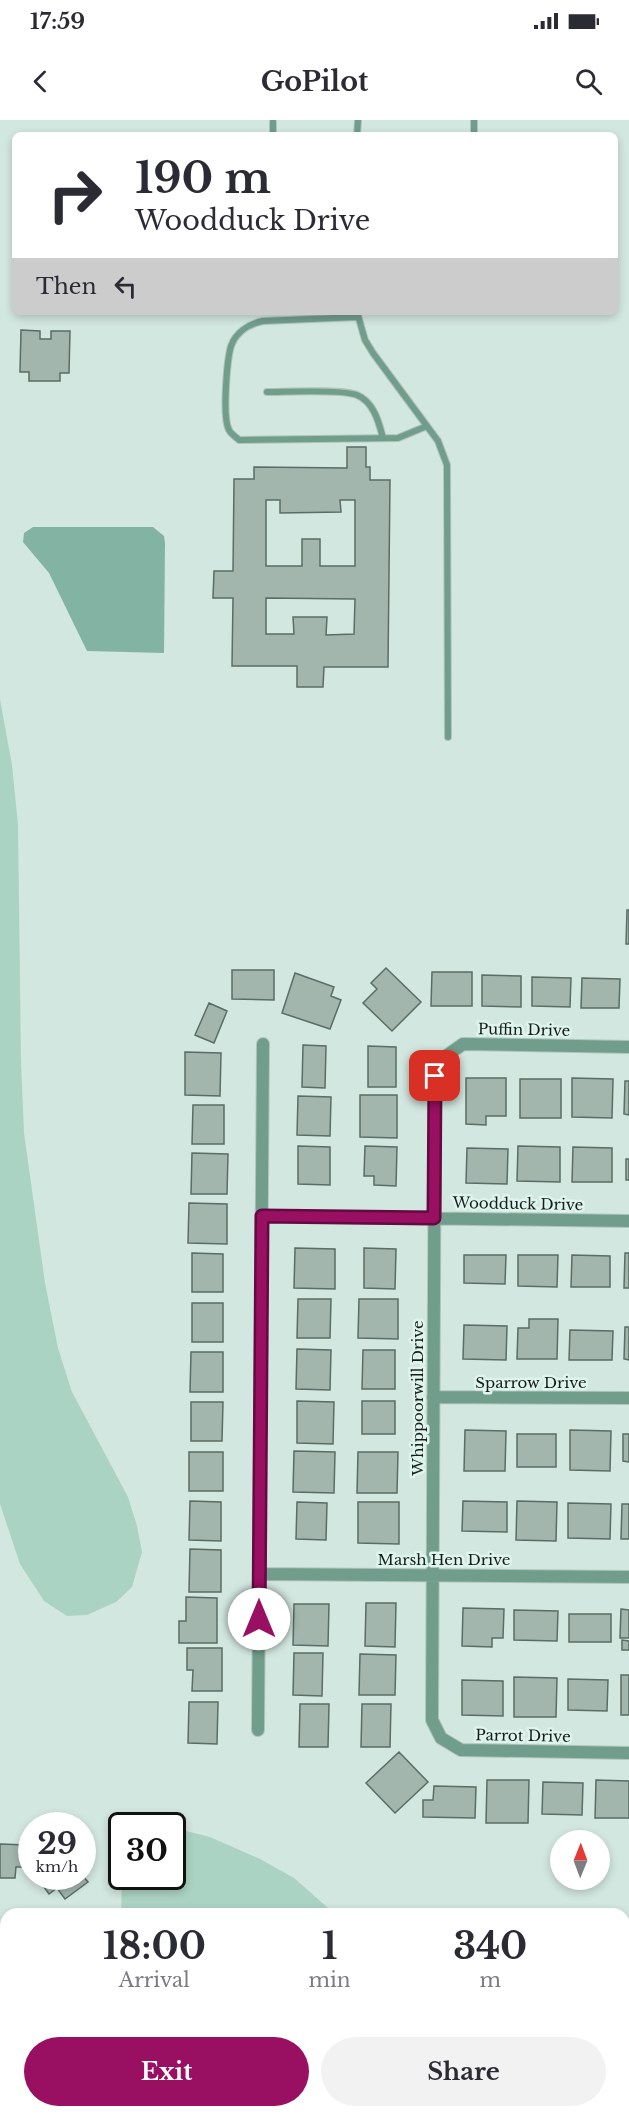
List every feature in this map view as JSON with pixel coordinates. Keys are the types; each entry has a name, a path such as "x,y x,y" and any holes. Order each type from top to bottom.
{"street":[{"path":"258,1730 263,1044"},
{"name":"Puffin Drive","path":"435,1076 446,1056 463,1044 629,1047"},
{"name":"Whippoorwill Drive","path":"432,1720 435,1076"},
{"name":"Woodduck Drive","path":"262,1216 629,1221"},
{"name":"Sparrow Drive","path":"434,1397 629,1398"},
{"name":"Marsh Hen Drive","path":"259,1574 629,1577"},
{"name":"Parrot Drive","path":"432,1720 441,1738 461,1750 629,1753"}],"lane":[{"path":"273,122 273,132"},
{"path":"344,315 263,321 250,324 240,332 231,345 224,408 229,430 238,440 398,438 427,426"},
{"path":"357,315 365,340 373,353 438,441 444,453 449,481 448,737"},
{"path":"267,392 357,396 370,407 376,416 384,438"}],"shaded area":[{"path":"33,527 153,527 164,536 164,653 87,651 49,573 23,542 24,533"},
{"path":"0,699 12,765 18,825 24,1133 45,1283 58,1348 72,1392 128,1497 142,1552 132,1587 116,1602 87,1615 67,1616 44,1601 20,1564 0,1504"},
{"path":"186,1831 210,1837 260,1859 294,1878 328,1908 121,1908 122,1890 186,1890"}],"building":[{"path":"21,330 40,331 40,339 51,339 51,331 70,331 69,373 60,373 60,381 29,381 29,372 20,372"},
{"path":"347,447 366,447 366,467 370,467 370,480 390,480 388,667 324,667 323,687 297,687 297,666 232,666 233,598 213,598 214,571 233,571 234,479 254,479 254,467 347,468","holes":["266,500 280,500 280,513 341,512 340,500 355,500 355,566 320,566 320,539 302,539 302,566 266,566","266,598 355,599 354,634 326,635 327,617 293,617 294,634 266,634"]},
{"path":"627,910 629,910 629,944 626,944"},
{"path":"386,968 421,1002 392,1031 363,1003 377,989 371,983"},
{"path":"232,970 274,970 274,1000 232,999"},
{"path":"432,972 472,972 472,1006 431,1006"},
{"path":"295,973 334,987 331,996 341,1000 330,1029 282,1013"},
{"path":"482,975 521,976 521,1007 482,1006"},
{"path":"532,977 571,978 570,1007 532,1006"},
{"path":"582,978 620,979 619,1008 581,1008"},
{"path":"209,1003 227,1011 214,1043 195,1035"},
{"path":"303,1045 326,1046 325,1088 302,1087"},
{"path":"368,1046 396,1047 396,1087 368,1087"},
{"path":"185,1052 221,1053 220,1096 185,1095"},
{"path":"466,1078 506,1078 506,1116 486,1116 486,1125 466,1124"},
{"path":"572,1078 613,1079 612,1118 572,1117"},
{"path":"520,1079 561,1079 561,1118 520,1118"},
{"path":"625,1081 629,1081 629,1115 624,1114"},
{"path":"360,1095 397,1095 397,1138 360,1137"},
{"path":"298,1096 331,1097 330,1136 297,1135"},
{"path":"193,1105 224,1105 224,1144 192,1144"},
{"path":"298,1146 330,1147 330,1185 298,1184"},
{"path":"365,1146 397,1147 396,1186 374,1185 374,1176 364,1176"},
{"path":"518,1146 560,1147 560,1182 517,1181"},
{"path":"573,1147 612,1148 612,1182 572,1182"},
{"path":"467,1148 508,1149 507,1184 466,1183"},
{"path":"192,1153 228,1154 227,1194 191,1194"},
{"path":"626,1159 629,1159 629,1180 626,1180"},
{"path":"189,1203 227,1204 227,1244 188,1243"},
{"path":"295,1248 335,1249 335,1289 294,1288"},
{"path":"364,1248 396,1249 395,1289 364,1288"},
{"path":"192,1253 223,1254 223,1292 192,1292"},
{"path":"625,1253 629,1253 629,1288 624,1288"},
{"path":"464,1255 506,1255 505,1284 464,1283"},
{"path":"518,1255 558,1255 557,1287 518,1286"},
{"path":"572,1255 610,1256 610,1287 571,1287"},
{"path":"298,1299 331,1299 330,1338 297,1338"},
{"path":"359,1299 398,1299 398,1339 358,1338"},
{"path":"192,1303 223,1303 223,1342 192,1342"},
{"path":"529,1319 558,1319 557,1359 517,1359 518,1328 529,1328"},
{"path":"464,1325 507,1326 506,1360 463,1359"},
{"path":"625,1327 629,1327 629,1360 624,1359"},
{"path":"570,1330 613,1331 612,1360 569,1360"},
{"path":"297,1349 331,1350 330,1390 296,1389"},
{"path":"363,1350 395,1350 395,1389 362,1389"},
{"path":"191,1352 223,1352 223,1392 190,1392"},
{"path":"297,1401 334,1402 333,1444 297,1443"},
{"path":"362,1401 395,1401 395,1434 362,1434"},
{"path":"191,1402 223,1402 222,1441 191,1441"},
{"path":"465,1430 506,1431 505,1471 464,1471"},
{"path":"570,1430 611,1431 610,1471 570,1470"},
{"path":"517,1434 556,1434 556,1467 517,1467"},
{"path":"623,1434 629,1434 629,1462 623,1461"},
{"path":"294,1451 335,1452 334,1493 293,1492"},
{"path":"189,1452 223,1452 223,1491 189,1491"},
{"path":"358,1452 398,1452 397,1493 357,1493"},
{"path":"190,1501 221,1502 221,1541 189,1540"},
{"path":"463,1501 507,1502 507,1532 462,1531"},
{"path":"517,1501 557,1502 556,1541 516,1540"},
{"path":"297,1502 327,1503 326,1540 296,1539"},
{"path":"358,1502 399,1502 399,1544 358,1543"},
{"path":"568,1503 611,1504 610,1539 568,1538"},
{"path":"622,1504 629,1504 629,1539 621,1539"},
{"path":"190,1549 221,1550 221,1592 189,1592"},
{"path":"186,1597 217,1598 217,1643 179,1643 179,1621 186,1621"},
{"path":"366,1603 396,1603 395,1647 365,1646"},
{"path":"294,1604 329,1604 328,1646 293,1645"},
{"path":"463,1608 504,1609 503,1638 492,1638 492,1647 462,1646"},
{"path":"621,1609 629,1610 629,1638 620,1638"},
{"path":"514,1610 558,1611 557,1641 514,1640"},
{"path":"569,1614 611,1614 611,1642 569,1642"},
{"path":"622,1640 629,1641 629,1650 622,1650"},
{"path":"187,1648 222,1648 222,1691 192,1691 193,1670 187,1670"},
{"path":"294,1653 323,1653 322,1696 293,1695"},
{"path":"360,1654 396,1655 395,1695 359,1695"},
{"path":"621,1675 629,1675 629,1715 621,1715"},
{"path":"514,1677 557,1678 556,1717 514,1717"},
{"path":"568,1679 608,1680 607,1711 568,1710"},
{"path":"462,1680 503,1681 503,1716 462,1715"},
{"path":"189,1702 218,1702 217,1744 188,1743"},
{"path":"300,1704 329,1704 328,1747 299,1747"},
{"path":"362,1704 391,1704 390,1747 361,1747"},
{"path":"399,1752 428,1782 395,1813 366,1783"},
{"path":"487,1780 529,1780 528,1823 486,1823"},
{"path":"596,1780 629,1781 629,1818 595,1818"},
{"path":"543,1782 583,1783 582,1815 542,1814"},
{"path":"434,1786 476,1787 475,1818 423,1817 423,1800 433,1800"},
{"path":"0,1844 18,1845 18,1867 16,1867 15,1878 0,1878"},
{"path":"58,1890 77,1890 65,1899"}],"route":[{"path":"259,1619 262,1216 434,1218 435,1076"}]}
